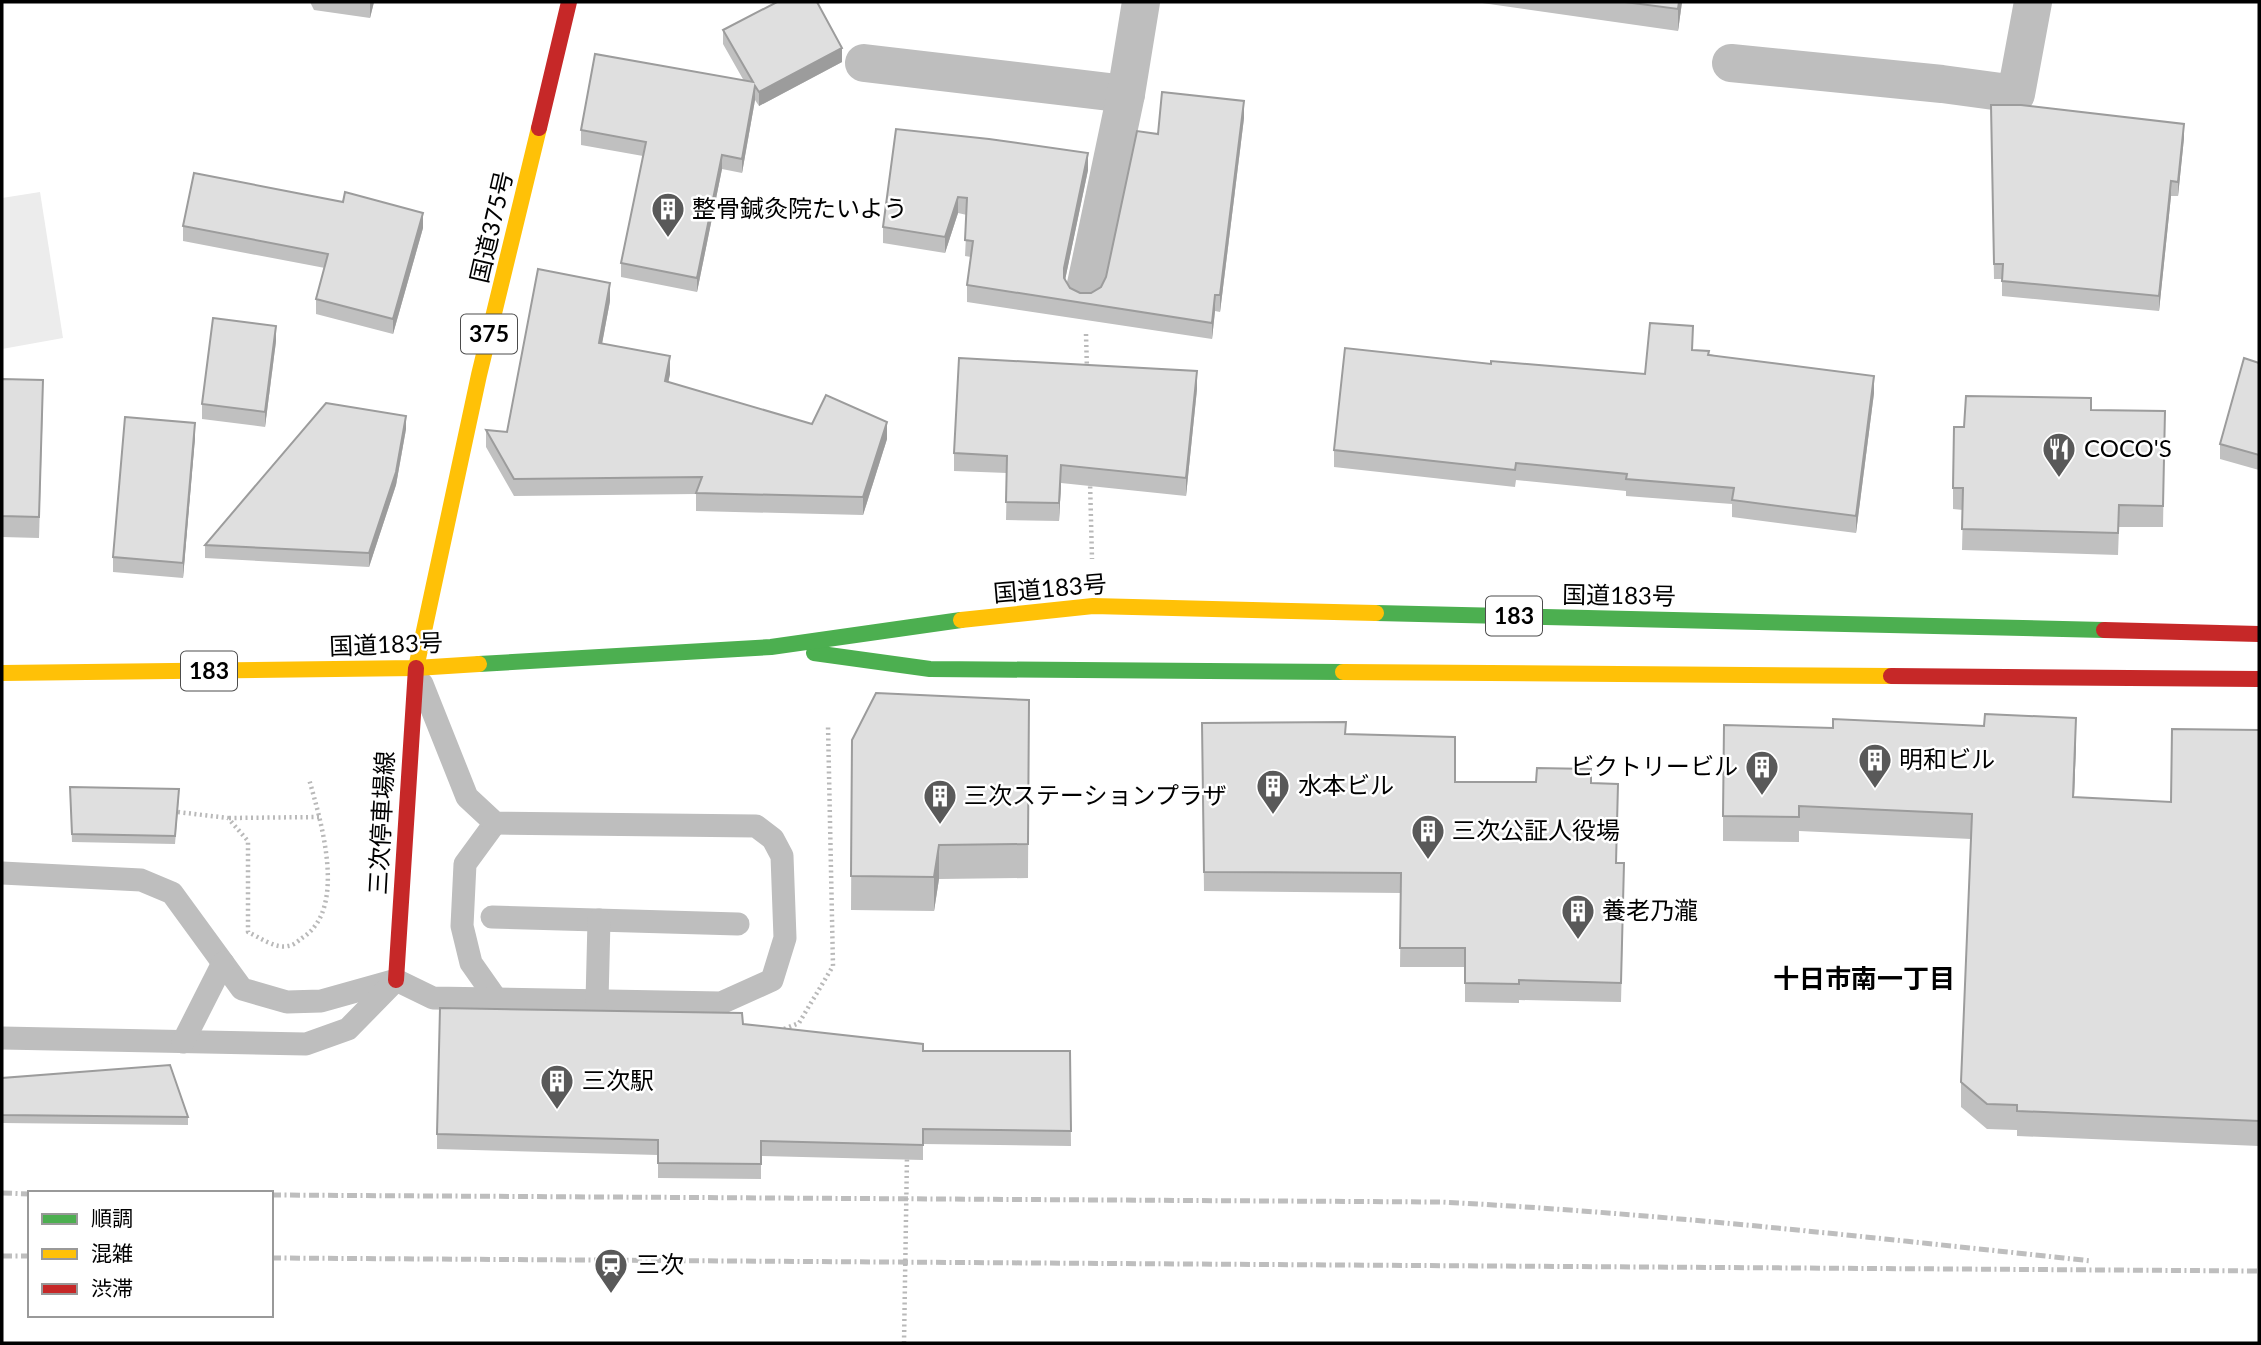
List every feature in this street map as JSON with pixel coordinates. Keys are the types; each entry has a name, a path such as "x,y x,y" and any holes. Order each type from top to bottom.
{"main road":[{"name":"国道375号","path":"416,668 479,375 569,2"},
{"name":"国道183号","path":"2,674 416,668 771,647 954,621 1093,606 2259,634"},
{"name":"国道183号","path":"771,647 930,669 2259,679"},
{"name":"三次停車場線","path":"396,980 416,668"}],"street":[{"path":"1085,289 1126,94 1141,2"},
{"path":"1731,62 2016,94 2033,2"},
{"path":"864,64 1126,94"}],"lane":[{"path":"2,873 141,880 172,892 242,989 287,1002 320,1001 396,980 433,998 721,1003 772,980 785,938 782,856 773,839 755,826 495,823 467,797 416,668"},
{"path":"495,823 465,864 461,926 471,963 498,1000"},
{"path":"492,918 738,924"},
{"path":"597,1001 599,920"},
{"path":"183,1042 223,963"},
{"path":"2,1038 306,1044 348,1029 396,980"}],"path":[{"path":"1085,289 1087,371"},
{"path":"1090,480 1093,606"},
{"path":"228,818 248,841 248,932 276,945 290,947 313,932 325,910 328,851 309,779"},
{"path":"178,812 228,818 320,817"},
{"path":"904,1343 907,1153"}],"shaded area":[{"path":"40,192 63,338 2,349 2,198"}],"building":[{"path":"777,2 817,2 842,48 759,92 755,86 742,159 722,155 697,278 621,263 646,142 581,130 595,54 753,82 723,30"},
{"path":"1625,2 1679,2 1678,9"},
{"path":"1162,92 1244,101 1220,295 1215,295 1212,323 967,285 973,241 965,240 967,198 958,197 945,237 883,227 896,129 1088,153 1064,278 1070,288 1080,293 1091,293 1101,287 1106,277 1137,131 1158,134"},
{"path":"1991,105 2021,105 2184,124 2178,182 2171,181 2159,296 2002,281 2003,264 1994,264"},
{"path":"194,173 343,202 345,192 423,213 393,319 316,299 328,254 183,226"},
{"path":"538,269 610,283 599,343 670,356 665,381 812,424 826,395 887,422 863,497 696,493 702,477 514,479 486,430 507,432"},
{"path":"213,318 276,326 265,412 202,404"},
{"path":"1650,323 1693,326 1692,350 1709,351 1708,355 1874,376 1856,516 1732,500 1734,488 1626,479 1627,474 1516,463 1515,470 1334,450 1345,348 1491,364 1491,361 1645,374"},
{"path":"959,358 1197,371 1186,478 1061,465 1059,503 1006,502 1007,456 954,453"},
{"path":"2244,358 2259,363 2259,455 2220,444"},
{"path":"2,379 43,380 39,517 2,516"},
{"name":"COCO'S","path":"1966,396 2091,398 2091,410 2165,411 2163,506 2119,505 2118,533 1962,529 1963,488 1953,488 1954,427 1964,427"},
{"path":"326,403 406,416 396,472 369,553 205,545"},
{"path":"125,417 195,423 183,563 113,557"},
{"name":"三次ステーションプラザ","path":"876,693 1029,700 1028,844 939,845 934,877 851,876 852,740"},
{"path":"1985,714 2076,718 2073,797 2171,802 2172,729 2259,730 2259,1121 2017,1111 2017,1105 1987,1104 1961,1082 1972,814 1799,806 1799,817 1723,816 1724,725 1833,728 1833,719 1984,726"},
{"path":"1346,722 1345,734 1455,737 1455,782 1536,782 1537,768 1591,769 1591,783 1618,784 1616,863 1624,863 1621,983 1519,980 1519,984 1465,983 1465,948 1400,948 1401,873 1204,872 1202,723"},
{"path":"70,787 179,789 175,836 72,834"},
{"path":"440,1008 742,1013 743,1024 923,1044 923,1051 1070,1051 1071,1131 923,1129 923,1145 761,1141 761,1164 658,1163 658,1140 437,1134"},
{"path":"170,1065 188,1117 2,1115 2,1078"}],"railway":[{"path":"2,1193 28,1194"},
{"path":"273,1195 1441,1202 1685,1219 2092,1261"},
{"path":"2,1256 28,1256"},
{"path":"273,1258 2259,1271"}],"traffic: fast":[{"path":"1376,613 2104,630"},
{"path":"479,664 771,647 961,620"},
{"path":"814,653 930,669 1343,672"}],"traffic: slow":[{"path":"416,668 479,375 539,128"},
{"path":"961,620 1093,606 1376,613"},
{"path":"2,673 416,668 479,664"},
{"path":"1343,672 1891,676"}],"traffic: jam":[{"path":"539,128 569,2"},
{"path":"2104,630 2259,634"},
{"path":"396,980 416,668"},
{"path":"1891,676 2259,679"}],"place":[{"name":"整骨鍼灸院たいよう","path":"668,239"},
{"name":"COCO'S","path":"2059,479"},
{"name":"明和ビル","path":"1875,790"},
{"name":"ビクトリービル","path":"1762,797"},
{"name":"水本ビル","path":"1273,816"},
{"name":"三次ステーションプラザ","path":"940,826"},
{"name":"三次公証人役場","path":"1428,861"},
{"name":"養老乃瀧","path":"1578,941"},
{"name":"三次駅","path":"557,1111"},
{"name":"三次","path":"611,1295"}],"district":[{"name":"十日市南一丁目","path":"1864,979"}]}
